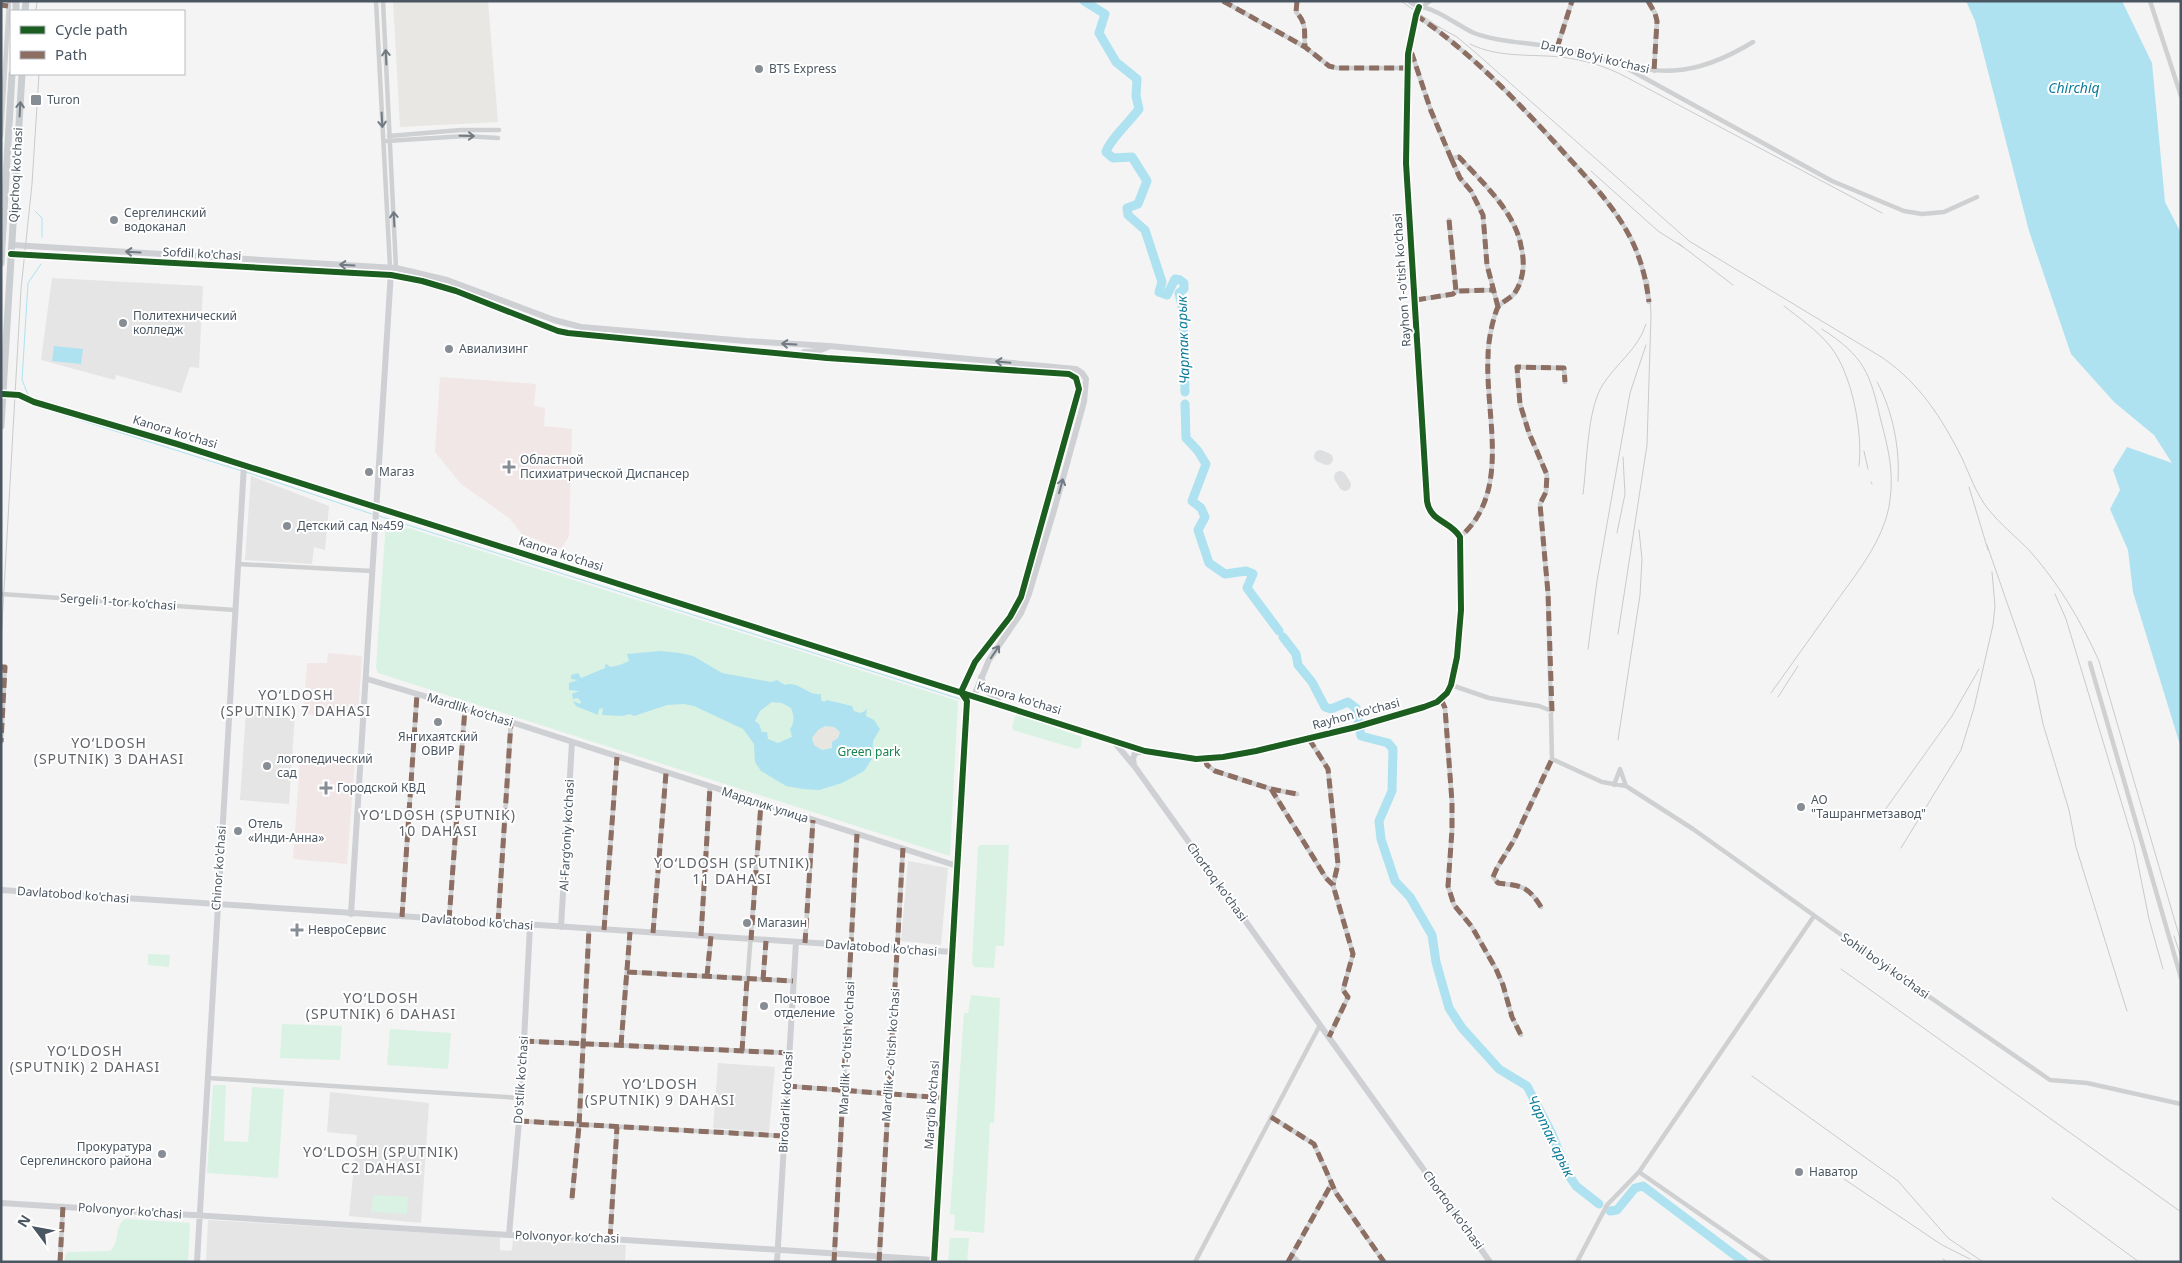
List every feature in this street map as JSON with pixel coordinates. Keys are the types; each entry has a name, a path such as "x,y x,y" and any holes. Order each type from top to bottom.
{"main road":[{"name":"Qipchoq ko'chasi","path":"1,263 12,75"},
{"name":"Qipchoq ko'chasi","path":"1,426 22,75"},
{"path":"9,131 18,132"},
{"path":"2,245 12,245"},
{"path":"2,245 11,254"},
{"path":"2,254 11,254"}],"street":[{"path":"376,1 383,139 393,268"},
{"path":"351,914 367,679 375,512 393,268 390,138 383,1"},
{"path":"1223,1 1305,47 1329,66 1337,68 1407,68"},
{"path":"1297,1 1296,12 1302,17 1304,22 1305,47"},
{"name":"Daryo Boʻyi koʻchasi","path":"1410,1 1486,37 1589,54 1619,64 1654,71 1680,71 1704,66 1730,56 1753,42"},
{"path":"1421,7 1430,1"},
{"path":"1557,48 1572,1"},
{"path":"1648,1 1655,12 1657,21 1654,71"},
{"path":"2150,1 2181,96"},
{"path":"1,5 9,4"},
{"name":"Qipchoq ko'chasi","path":"1,136 9,4"},
{"name":"Rayhon 1-o'tish ko'chasi","path":"1421,7 1416,15 1408,54 1406,163 1428,505 1435,517 1452,526 1460,537"},
{"path":"1416,15 1448,38 1477,63 1540,126 1601,193 1630,237 1645,274 1649,302"},
{"path":"1408,54 1412,54 1431,111 1460,178 1471,191 1483,215 1487,265 1498,307 1488,358 1492,465 1490,488 1478,518 1460,537 1461,623 1456,669 1451,685 1441,699 1445,708 1452,802 1448,886 1454,906 1479,937 1496,969 1512,1016 1521,1035"},
{"path":"1619,64 1832,181 1904,211 1922,214 1944,212 1977,197"},
{"path":"383,139 460,130 500,130"},
{"path":"390,138 465,136 498,138"},
{"path":"1451,158 1459,157 1506,210 1521,245 1523,275 1514,294 1498,307"},
{"path":"1449,220 1456,290"},
{"name":"Sofdil ko'chasi","path":"12,245 393,268 447,280 561,323 581,327 829,346 1069,368 1081,372"},
{"path":"35,246 35,256"},
{"name":"Sofdil ko'chasi","path":"11,254 391,275 441,286 568,333 793,353"},
{"path":"192,256 192,264"},
{"name":"Rayhon 1-o'tish ko'chasi","path":"1416,300 1453,294 1456,290 1493,290"},
{"path":"793,353 818,351 829,346"},
{"path":"793,353 827,358 1069,374 1076,378 1079,389 1055,507 1027,601 993,654 974,696 968,701"},
{"path":"1541,907 1532,893 1517,886 1498,883 1493,877 1496,868 1514,840 1552,759 1548,593 1540,504 1546,492 1547,475 1529,432 1520,404 1517,367 1564,368 1565,382"},
{"path":"957,866 968,701 961,692 975,662 1010,616 1018,602 1046,505 1067,451 1086,386 1086,379 1081,372 1076,378"},
{"name":"Kanora ko'chasi","path":"3,394 20,395 32,401 375,512 1001,704 1112,740"},
{"name":"Chinor ko'chasi","path":"197,1262 216,905 243,469"},
{"path":"1046,505 1055,507"},
{"path":"238,564 372,571"},
{"name":"Sergeli 1-tor ko'chasi","path":"1,594 235,610"},
{"path":"2090,663 2181,978"},
{"path":"1,667 5,668 1,742"},
{"path":"981,677 986,690 1001,704"},
{"name":"Mardlik ko‘chasi","path":"367,679 572,742"},
{"path":"1451,685 1489,698 1538,706 1552,711"},
{"path":"402,917 417,694"},
{"name":"Rayhon ko'chasi","path":"1112,740 1145,751 1186,758 1205,759 1256,751 1309,739 1424,707 1441,699"},
{"path":"449,920 465,708"},
{"path":"498,923 510,722"},
{"path":"1309,739 1328,769 1338,864 1333,885"},
{"name":"Chortoq ko'chasi","path":"1112,740 1135,767 1490,1262"},
{"name":"Мардлик улица","path":"572,742 957,866"},
{"name":"Al-Farg‘oniy ko‘chasi","path":"561,928 572,742"},
{"path":"1135,767 1134,755 1138,751 1145,751"},
{"path":"604,930 618,757"},
{"path":"1205,759 1206,765 1215,770 1271,789 1297,794"},
{"path":"1552,759 1614,785 1626,786 1620,769 1614,785"},
{"path":"653,933 666,773"},
{"name":"Sohil bo'yi ko'chasi","path":"1626,786 1693,829 1814,916 2050,1080 2087,1083 2181,1104"},
{"path":"701,936 710,787"},
{"path":"1271,789 1326,878 1333,885 1353,954 1343,990 1348,996 1329,1037"},
{"path":"742,1051 760,803"},
{"path":"805,943 813,820"},
{"name":"Mardlik 1-o'tish ko'chasi","path":"834,1262 857,834"},
{"name":"Mardlik 2-o'tish ko'chasi","path":"879,1259 903,848"},
{"name":"Marg‘ib ko‘chasi","path":"934,1261 957,866"},
{"name":"Davlatobod ko'chasi","path":"1,890 530,926 953,952"},
{"path":"1577,1262 1607,1205 1639,1172 1814,916"},
{"name":"Do'stlik ko'chasi","path":"509,1235 519,1121 530,926"},
{"path":"572,1198 579,1126 589,929"},
{"path":"621,1045 630,932"},
{"path":"707,976 711,936"},
{"path":"763,980 766,941"},
{"name":"Birodarlik ko'chasi","path":"777,1262 796,942"},
{"path":"627,972 794,981"},
{"path":"1195,1262 1320,1025"},
{"path":"524,1042 788,1053"},
{"path":"208,1078 520,1098"},
{"path":"787,1086 944,1098"},
{"path":"1271,1117 1314,1144 1332,1183 1384,1262"},
{"path":"519,1121 579,1126 784,1136"},
{"path":"610,1239 617,1127"},
{"path":"1639,1172 1769,1262"},
{"path":"1288,1262 1332,1183"},
{"name":"Polvonyor ko'chasi","path":"1,1203 200,1216"},
{"path":"60,1262 63,1206"},
{"name":"Polvonyor koʻchasi","path":"200,1216 778,1249 834,1253 879,1259 934,1261"},
{"path":"1292,1256 1299,1262"}],"shaded area":[{"path":"393,1 488,1 498,122 400,127"},
{"name":"Политехнический колледж","path":"52,278 203,286 199,368 190,367 181,393 116,375 115,380 41,360"},
{"name":"Областной Психиатрической Диспансер","path":"440,377 536,384 534,406 545,408 544,426 572,429 569,536 561,549 522,534 509,518 461,484 435,452"},
{"name":"Детский сад №459","path":"251,476 329,506 325,550 314,547 312,564 245,560"},
{"path":"328,653 362,656 358,718 303,714 307,663 327,663"},
{"name":"логопедический сад","path":"246,710 295,713 289,804 240,800"},
{"name":"Городской КВД","path":"300,761 355,761 347,864 293,859"},
{"path":"908,861 948,868 941,945 901,941"},
{"path":"718,1063 775,1067 769,1132 713,1128"},
{"path":"330,1092 429,1103 421,1223 349,1216 357,1135 327,1132"},
{"path":"208,1220 500,1237 500,1250 508,1251 512,1250 513,1238 626,1245 625,1262 206,1262"}],"green space":[{"name":"Green park","path":"386,521 958,701 950,856 378,673 376,667"},
{"path":"1018,715 1082,737 1081,747 1077,749 1013,730 1015,717"},
{"path":"980,845 1009,845 1004,946 996,946 994,968 974,967 972,962 978,847"},
{"path":"148,954 170,955 169,967 148,965"},
{"path":"971,995 1000,998 994,1123 990,1123 984,1233 954,1230 955,1215 950,1214 964,1013 968,1013"},
{"path":"282,1024 342,1026 340,1060 280,1058"},
{"path":"390,1029 451,1033 448,1069 387,1065"},
{"path":"213,1085 226,1085 224,1141 248,1142 252,1087 284,1089 278,1178 207,1173"},
{"path":"373,1195 408,1197 407,1214 371,1212"},
{"path":"125,1219 190,1223 188,1262 65,1262 65,1255 68,1252 110,1251 115,1244 119,1226"},
{"path":"950,1238 969,1238 967,1262 948,1262"}],"sand":[{"path":"825,726 834,727 840,732 832,747 822,750 814,745 812,738 818,730"}],"water":[{"name":"Chirchiq","path":"1966,1 2122,1 2152,63 2165,202 2181,233 2181,748 2133,592 2128,550 2110,509 2120,490 2113,470 2127,447 2172,463 2154,435 2114,402 2071,354 2029,231 1975,21"},
{"path":"54,346 83,349 81,364 52,361"},
{"path":"660,651 680,653 693,656 722,673 771,682 777,680 785,685 799,686 812,693 821,694 821,700 824,702 827,700 852,706 854,711 860,713 867,708 866,716 874,720 880,729 873,741 872,759 864,771 842,783 819,790 786,786 761,771 755,762 754,744 743,729 694,706 684,704 667,705 634,716 630,714 623,716 602,715 603,708 599,709 598,715 576,706 573,701 580,704 581,702 578,698 573,699 572,694 579,691 569,690 569,683 578,680 571,679 571,675 578,673 581,678 605,668 607,664 610,667 620,665 629,661 627,654","holes":["772,702 782,703 791,708 793,716 793,724 790,729 792,737 778,743 768,739 767,732 762,732 759,724 755,721 760,711","825,726 834,727 840,732 838,738 832,742 832,748 822,750 814,745 812,738 818,730"]}],"waterway":[{"name":"Чартак арык","path":"1084,1 1105,14 1099,33 1116,62 1137,79 1136,96 1139,109 1115,137 1106,152 1113,158 1132,157 1147,181 1138,204 1127,208 1128,215 1145,230 1162,282 1159,292 1167,295 1175,279 1184,283 1184,289 1179,293 1183,311 1185,392"},
{"path":"35,211 42,218 42,237"},
{"path":"29,397 22,380 28,283 41,264"},
{"name":"Чартак арык","path":"1185,404 1186,438 1198,451 1206,464 1192,501 1201,508 1205,517 1198,530 1209,563 1225,574 1246,571 1253,574 1247,588 1279,631"},
{"path":"36,406 242,471"},
{"path":"246,472 372,514"},
{"path":"379,516 960,699"},
{"name":"Чартак арык","path":"1283,637 1296,654 1298,665 1312,682 1325,707 1331,709 1348,702 1356,708 1361,736 1388,743 1393,749 1392,791 1379,821 1381,839 1395,881 1410,897 1432,935 1436,962 1449,1008 1462,1028 1499,1069 1527,1086 1551,1132 1568,1174 1576,1186 1599,1204"},
{"name":"Чартак арык","path":"1610,1211 1617,1210 1635,1188 1643,1186 1744,1262"}],"taxiway":[{"path":"1320,456 1327,459"},
{"path":"1340,477 1345,485"}],"railway":[{"path":"36,10 37,1"},
{"path":"1401,1 1440,28"},
{"path":"1435,25 1457,37 1476,53 1689,241 1883,358 1908,379 1929,403 1946,429 1988,509 2028,549 2049,575 2068,602 2092,646 2099,661 2181,942"},
{"path":"1470,44 1492,52 1570,58 1611,70 1882,213"},
{"path":"1,643 21,289 32,184 39,75"},
{"path":"1497,80 1555,139 1605,196 1632,237 1649,283 1651,315 1647,445 1618,634"},
{"path":"1591,171 1658,231 1683,247"},
{"path":"1678,243 1733,285"},
{"path":"1784,306 1825,340 1838,358 1850,387 1854,403 1859,437 1859,466"},
{"path":"1583,494 1590,423 1597,397 1602,386 1638,341 1646,324"},
{"path":"1771,693 1867,558 1882,530 1890,500 1891,470 1888,450 1869,378 1864,368 1848,348 1822,329"},
{"path":"1588,649 1597,581 1630,393 1646,345"},
{"path":"1877,382 1883,393 1894,430 1898,456 1898,481"},
{"path":"1864,451 1868,469"},
{"path":"1617,533 1625,494 1623,457"},
{"path":"1969,487 1988,550"},
{"path":"1618,740 1640,595 1642,559 1639,530"},
{"path":"1987,545 2034,680 2043,724 2069,810 2076,847 2127,1011"},
{"path":"1901,848 1961,750 1974,708 1993,625 1995,606 1992,572"},
{"path":"2055,594 2066,619 2134,844 2149,919 2163,969"},
{"path":"1778,697 1798,666"},
{"path":"1880,817 1952,716 1979,669"},
{"path":"2174,936 2181,957"},
{"path":"1841,969 2181,1212"},
{"path":"1752,1076 1898,1181 1948,1238 1983,1262"},
{"path":"1844,1179 1942,1245 1970,1259"},
{"path":"2052,1198 2139,1262"},
{"path":"1943,1259 1947,1262"}],"marked path":[{"path":"1223,1 1305,47 1329,66 1337,68 1407,68"},
{"path":"1297,1 1296,12 1302,20 1305,32 1305,47"},
{"path":"1557,48 1572,1"},
{"path":"1648,1 1657,21 1654,71"},
{"path":"1,5 8,6"},
{"path":"1416,15 1457,46 1495,80 1600,194 1624,226 1634,245 1642,269 1649,302"},
{"path":"1410,54 1412,54 1431,111 1451,158 1459,157 1505,209 1518,233 1523,258 1523,271 1517,289 1497,309 1493,320 1488,351 1488,380 1492,428 1491,476 1486,498 1476,519 1460,537"},
{"path":"1451,158 1460,178 1471,191 1483,215 1487,265 1498,307"},
{"path":"1449,220 1456,291"},
{"path":"1416,300 1453,294 1456,291 1493,290"},
{"path":"1552,711 1548,593 1540,504 1546,492 1547,475 1529,433 1520,404 1517,367 1564,368 1565,382"},
{"path":"1,667 5,667 1,742"},
{"path":"402,917 417,694"},
{"path":"1441,699 1445,708 1452,802 1448,886 1454,905 1472,927 1496,969 1503,985 1512,1017 1521,1035"},
{"path":"449,920 465,708"},
{"path":"498,923 511,722"},
{"path":"1309,739 1328,769 1338,864 1333,885"},
{"path":"604,930 617,757"},
{"path":"1205,759 1207,765 1215,771 1271,789 1326,878 1333,885 1353,954 1343,990 1348,997 1329,1037"},
{"path":"1541,907 1524,888 1498,883 1493,877 1514,840 1552,759"},
{"path":"653,933 666,773"},
{"path":"701,936 710,787"},
{"path":"1271,789 1297,794"},
{"path":"751,940 761,803"},
{"path":"805,943 813,820"},
{"path":"834,1262 857,834"},
{"path":"879,1262 903,848"},
{"path":"572,1198 579,1126 589,929"},
{"path":"621,1045 630,932"},
{"path":"707,976 711,936"},
{"path":"763,980 766,941"},
{"path":"627,972 793,981"},
{"path":"742,1051 747,979"},
{"path":"524,1041 789,1053"},
{"path":"787,1086 944,1098"},
{"path":"1271,1117 1314,1144 1336,1193 1384,1262"},
{"path":"519,1121 784,1136"},
{"path":"610,1239 617,1127"},
{"path":"1288,1262 1332,1183"},
{"path":"60,1262 63,1206"}],"cycle path":[{"path":"3,394 19,395 34,402 177,444 1145,751 1196,759 1223,757 1356,727 1437,702 1447,693 1451,685 1457,657 1461,610 1460,537 1432,513 1427,501 1406,163 1408,54 1419,7"},
{"path":"11,254 391,275 422,281 456,291 558,331 568,333 827,358 1069,374 1076,378 1079,389 1021,597 1010,617 975,662 961,692 967,701 934,1262"}],"place":[{"name":"BTS Express","path":"759,69"},
{"name":"Turon","path":"36,100"},
{"name":"Сергелинский водоканал","path":"114,220"},
{"name":"Политехнический колледж","path":"123,323"},
{"name":"Авиализинг","path":"449,349"},
{"name":"Областной Психиатрической Диспансер","path":"509,467"},
{"name":"Магаз","path":"369,472"},
{"name":"Детский сад №459","path":"287,526"},
{"name":"Янгихаятский ОВИР","path":"438,722"},
{"name":"логопедический сад","path":"267,766"},
{"name":"Городской КВД","path":"326,788"},
{"name":"АО \"Ташрангметзавод\"","path":"1801,807"},
{"name":"Отель «Инди-Анна»","path":"238,831"},
{"name":"Магазин","path":"747,923"},
{"name":"НевроСервис","path":"297,930"},
{"name":"Почтовое отделение","path":"764,1006"},
{"name":"Прокуратура Сергелинского района","path":"162,1154"},
{"name":"Наватор","path":"1799,1172"}],"district":[{"name":"YO‘LDOSH (SPUTNIK) 7 DAHASI","path":"296,704"},
{"name":"YO‘LDOSH (SPUTNIK) 3 DAHASI","path":"109,752"},
{"name":"YO‘LDOSH (SPUTNIK) 10 DAHASI","path":"438,824"},
{"name":"YO‘LDOSH (SPUTNIK) 11 DAHASI","path":"732,872"},
{"name":"YO‘LDOSH (SPUTNIK) 6 DAHASI","path":"381,1006"},
{"name":"YO‘LDOSH (SPUTNIK) 2 DAHASI","path":"85,1060"},
{"name":"YO‘LDOSH (SPUTNIK) 9 DAHASI","path":"660,1092"},
{"name":"YO‘LDOSH (SPUTNIK) C2 DAHASI","path":"381,1160"}]}
